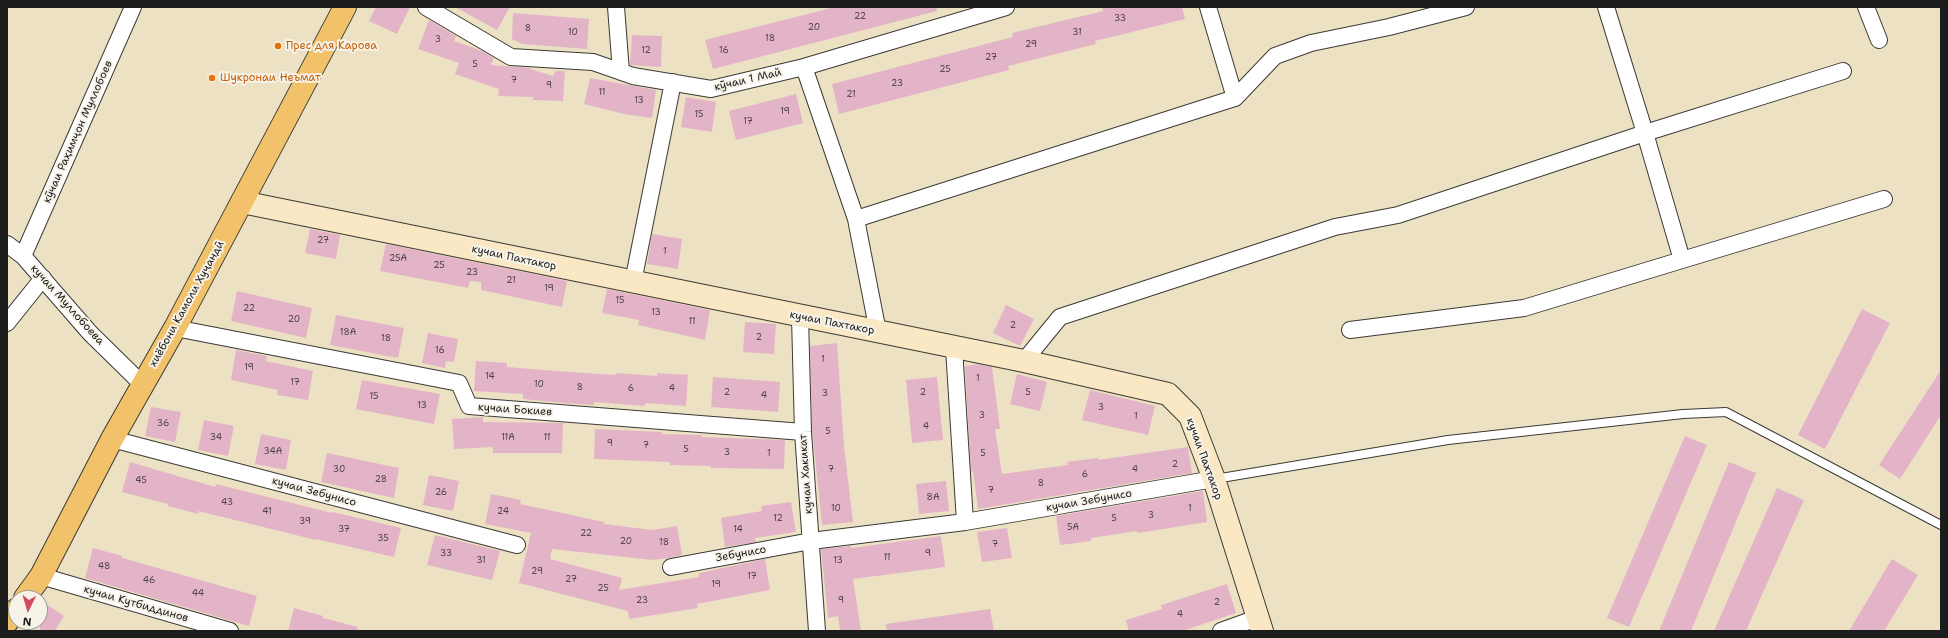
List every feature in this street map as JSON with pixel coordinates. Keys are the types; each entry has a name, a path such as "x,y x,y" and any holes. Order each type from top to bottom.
{"main road":[{"name":"хиёбони Камоли Хуҷандӣ","path":"31,590 41,576 112,439 175,328 345,7"},
{"name":"кучаи Пахтакор","path":"242,202 1024,362 1168,394 1190,416 1214,479 1260,624"}],"street":[{"name":"кӯчаи Раҳимҷон Муллобоев","path":"23,256 133,7"},
{"name":"кӯчаи 1 Май","path":"426,7 511,57 593,62 633,76 711,89 804,67 1006,7"},
{"path":"616,7 621,72"},
{"path":"1208,7 1235,98"},
{"path":"856,219 1235,98 1275,56 1311,43 1389,27 1466,7"},
{"path":"1606,7 1682,260"},
{"path":"1866,7 1879,40"},
{"path":"804,67 856,219 878,332"},
{"path":"1024,362 1060,317 1335,227 1398,215 1645,133 1843,71"},
{"path":"633,282 673,82"},
{"path":"1350,330 1524,308 1884,199"},
{"name":"кучаи Муллобоева","path":"7,244 23,256 90,333 142,384"},
{"path":"7,323 42,278"},
{"name":"кучаи Хакикат","path":"800,317 803,432 816,631"},
{"name":"кучаи Бокиев","path":"175,328 459,384 469,406 803,432"},
{"path":"954,348 964,522"},
{"name":"кучаи Зебунисо","path":"112,439 517,544"},
{"name":"кучаи Зебунисо","path":"811,541 964,522 1214,479"},
{"name":"Зебунисо","path":"671,567 811,541"},
{"name":"кучаи Кутбиддинов","path":"41,576 230,631"},
{"path":"1221,631 1260,624"}],"lane":[{"path":"1214,479 1448,440 1684,414 1726,412 1941,525"}],"building":[{"path":"376,7 410,7 397,34 369,21"},
{"path":"455,7 510,7 497,30"},
{"path":"835,7 936,7 937,11 713,69 705,40"},
{"path":"1102,7 1182,7 1185,19 1095,41 1096,44 1008,66 1009,70 839,114 832,84 1013,37 1012,33 1103,11"},
{"path":"513,13 589,19 587,49 522,44 512,39"},
{"path":"429,20 456,36 454,41 482,51 494,58 491,65 530,68 553,76 555,71 565,71 563,101 533,100 533,97 498,96 499,89 455,74 459,63 418,49"},
{"path":"632,35 662,36 661,67 630,65"},
{"path":"590,78 656,90 652,118 624,114 584,104"},
{"path":"796,94 803,123 736,140 729,111"},
{"path":"686,97 716,102 712,132 681,127"},
{"path":"310,229 340,235 336,259 305,253"},
{"path":"652,234 682,239 678,269 647,264"},
{"path":"386,244 567,281 562,307 481,290 481,282 470,281 468,288 380,271"},
{"path":"607,289 710,310 705,340 638,325 639,320 602,313"},
{"path":"237,291 312,308 306,338 231,321"},
{"path":"1006,305 1034,319 1020,346 993,333"},
{"path":"1862,309 1890,323 1825,449 1798,435"},
{"path":"336,315 404,328 398,358 330,345"},
{"path":"745,322 776,324 774,354 743,352"},
{"path":"428,333 458,339 454,362 446,361 445,368 422,363"},
{"path":"837,343 844,446 853,522 822,525 812,428 810,346"},
{"path":"236,350 267,356 266,361 313,371 308,400 277,395 278,390 231,380"},
{"path":"476,361 507,363 507,367 555,371 616,375 616,373 657,376 657,373 688,375 686,406 645,403 645,406 594,402 594,405 563,403 523,399 523,394 474,391"},
{"path":"977,364 992,367 1000,429 995,429 1002,474 1068,465 1067,462 1098,458 1098,460 1188,447 1192,473 978,509 973,471 971,472 965,366"},
{"path":"1941,370 1941,415 1900,479 1879,465"},
{"path":"1017,374 1047,382 1040,411 1010,404"},
{"path":"713,377 780,382 778,412 711,407"},
{"path":"937,377 943,440 912,443 906,380"},
{"path":"362,380 440,394 434,424 356,409"},
{"path":"1090,390 1155,406 1148,435 1082,420"},
{"path":"151,407 181,412 175,442 145,436"},
{"path":"483,417 483,422 563,423 562,453 493,453 493,447 454,449 452,419"},
{"path":"204,420 234,426 228,456 198,450"},
{"path":"595,429 662,432 662,434 702,435 702,437 785,440 784,469 711,468 711,466 670,465 670,462 594,459"},
{"path":"261,434 291,440 286,470 255,464"},
{"path":"1685,436 1707,445 1629,627 1607,618"},
{"path":"327,453 399,468 394,498 321,482"},
{"path":"130,462 215,487 216,484 332,513 401,528 394,557 316,540 198,511 198,514 168,506 168,504 122,492"},
{"path":"1729,462 1756,473 1691,631 1659,631"},
{"path":"429,475 459,481 453,511 423,505"},
{"path":"946,481 949,511 919,514 916,484"},
{"path":"1777,488 1804,500 1746,631 1714,631"},
{"path":"1203,491 1207,522 1138,533 1137,531 1091,538 1091,541 1060,545 1056,516"},
{"path":"491,494 521,500 520,504 604,522 604,524 652,530 677,526 682,555 669,558 652,560 552,549 550,559 622,578 619,590 699,577 699,573 765,559 770,590 697,604 698,608 629,619 628,611 519,583 531,533 485,524"},
{"path":"791,502 796,532 755,538 756,542 725,547 721,518 762,511 761,506"},
{"path":"1007,528 1012,558 982,562 977,532"},
{"path":"435,535 500,551 492,580 427,565"},
{"path":"941,536 945,567 853,579 861,631 840,631 838,616 828,618 821,549 851,546 851,548"},
{"path":"93,548 122,556 122,558 257,596 249,626 85,578"},
{"path":"1892,559 1918,575 1884,631 1849,631"},
{"path":"1227,584 1236,613 1182,631 1129,631 1126,620 1162,609 1161,605"},
{"path":"48,605 64,616 55,631 40,631 48,630"},
{"path":"294,608 323,616 323,618 358,627 357,631 288,631"},
{"path":"990,609 994,631 887,631 886,624"}],"place":[{"name":"Прес для Карова","path":"278,46"},
{"name":"Шукронаи Неъмат","path":"212,78"}]}
